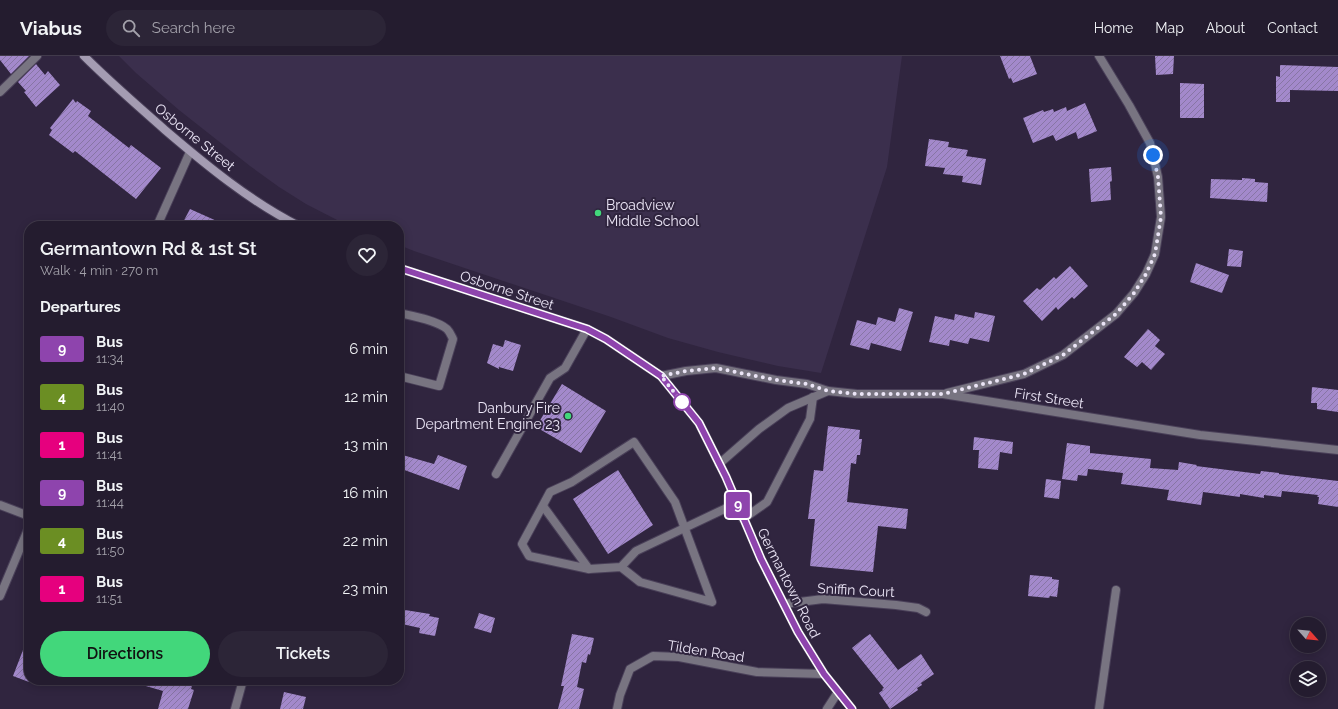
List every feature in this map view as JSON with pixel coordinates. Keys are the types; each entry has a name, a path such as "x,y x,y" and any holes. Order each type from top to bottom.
{"main road":[{"name":"Osborne Street","path":"84,56 124,95 190,152 238,188 289,221"},
{"name":"Osborne Street","path":"404,270 587,329 606,339"},
{"name":"Germantown Road","path":"606,339 661,376 699,423 737,503 761,559 798,632 824,674 852,709"}],"street":[{"path":"0,92 37,56"},
{"path":"943,394 1024,374 1063,355 1116,314 1134,293 1146,274 1155,254 1161,217 1158,177 1150,143 1099,56"},
{"path":"159,221 190,152"},
{"path":"404,314 439,324 446,328 453,340 439,386 404,377"},
{"path":"496,474 550,378 565,368 587,329"},
{"name":"First Street","path":"661,376 686,371 716,368 776,380 807,384 828,391 857,394 943,394 1200,435 1338,450"},
{"path":"719,464 759,429 788,408 828,391"},
{"path":"743,518 767,502 810,420 813,397"},
{"path":"634,442 675,502 685,527 712,602 640,582 621,567 589,569 529,556 522,544 550,492 572,482 634,442"},
{"path":"621,567 636,551 737,503"},
{"path":"0,505 24,514"},
{"path":"543,506 589,569"},
{"path":"0,596 24,539"},
{"path":"1099,709 1116,590"},
{"name":"Sniffin Court","path":"784,604 823,599 896,605 918,608 926,612"},
{"name":"Tilden Road","path":"616,709 630,669 653,656 679,657 757,672 824,674"},
{"path":"235,709 242,685"},
{"path":"827,709 838,692"}],"shaded area":[{"name":"Broadview Middle School","path":"119,56 902,56 887,167 821,373 778,366 718,352 668,338 611,317 414,251 404,247 404,221 339,221 306,204 250,166 179,110 136,73"}],"building":[{"path":"0,56 29,56 11,74 0,60"},
{"path":"1000,56 1030,56 1037,74 1013,83 1011,78 1009,79"},
{"path":"1155,56 1174,56 1173,74 1156,75"},
{"path":"36,64 45,75 48,71 60,85 36,107 24,92 26,91 18,82"},
{"path":"1280,65 1338,67 1338,91 1290,90 1290,102 1276,102 1276,76 1280,77"},
{"path":"1180,83 1204,84 1204,118 1180,118"},
{"path":"73,99 76,103 77,101 91,111 88,116 129,148 131,145 161,168 136,199 75,151 73,153 49,135 52,130 50,128"},
{"path":"1085,103 1097,131 1078,139 1076,132 1056,141 1053,135 1033,143 1023,118 1043,110 1044,112 1053,109 1054,112 1066,107 1067,111"},
{"path":"929,139 949,142 948,147 968,150 966,156 986,159 981,185 962,182 963,176 943,174 945,168 925,166"},
{"path":"1111,167 1111,200 1091,202 1089,169"},
{"path":"1242,178 1255,179 1255,182 1268,183 1267,202 1210,198 1211,179 1242,180"},
{"path":"190,209 217,221 184,221"},
{"path":"1229,249 1243,251 1241,267 1227,266"},
{"path":"1196,263 1229,275 1222,293 1190,282"},
{"path":"1070,266 1088,286 1074,299 1072,297 1058,310 1056,307 1042,321 1023,301 1037,288 1040,290 1054,277 1056,279"},
{"path":"899,308 913,312 901,351 871,343 869,350 850,345 857,320 876,325 878,317 895,322"},
{"path":"975,312 995,316 989,342 970,338 968,344 950,340 949,346 929,342 935,316 954,320 955,314 974,318"},
{"path":"1148,329 1160,340 1155,346 1165,354 1151,370 1142,362 1137,367 1124,357"},
{"path":"505,340 521,345 513,371 499,367 499,369 487,363 493,344 503,347"},
{"path":"562,384 606,411 581,453 536,427"},
{"path":"1312,387 1338,390 1338,412 1317,409 1317,403 1311,403"},
{"path":"828,426 860,430 859,439 862,439 860,455 857,455 856,464 851,463 847,502 908,509 906,529 878,526 873,572 810,566 815,519 808,519 814,470 823,471"},
{"path":"974,437 1013,442 1012,454 1000,452 998,470 978,468 979,450 973,450"},
{"path":"1067,443 1090,446 1090,453 1151,459 1150,468 1178,470 1179,462 1197,465 1196,466 1260,474 1261,471 1338,481 1338,507 1318,504 1318,495 1282,491 1281,497 1264,495 1264,498 1240,494 1240,497 1203,492 1201,505 1167,500 1169,490 1121,484 1123,473 1088,469 1087,476 1078,475 1077,481 1062,479"},
{"path":"404,455 434,464 438,455 467,466 459,490 404,470"},
{"path":"618,470 653,525 608,554 573,499"},
{"path":"1046,479 1061,481 1059,499 1044,497"},
{"path":"1030,575 1052,577 1052,579 1059,580 1057,597 1050,596 1049,598 1028,596"},
{"path":"405,610 430,614 429,616 439,618 435,636 419,633 420,628 404,624"},
{"path":"479,613 495,618 491,633 474,628"},
{"path":"572,634 594,638 590,655 588,654 586,663 582,662 577,687 584,689 579,709 558,709 564,686 561,686"},
{"path":"870,634 898,670 921,654 934,674 921,683 922,685 917,688 918,690 890,709 879,693 884,688 852,648"},
{"path":"24,647 24,680 13,676"},
{"path":"142,685 192,685 191,689 194,690 188,709 158,709 163,691"},
{"path":"284,692 306,697 303,709 280,709"}],"bus line":[{"name":"9","path":"404,270 587,329 606,339 661,376 699,423 726,477 761,559 798,632 824,674 852,709"}],"place":[{"name":"Broadview Middle School","path":"598,213"},
{"name":"Danbury Fire Department Engine 23","path":"568,416"}],"route":[{"path":"682,402 661,376 686,371 716,368 776,380 807,384 828,391 857,394 943,394 1024,374 1063,355 1116,314 1134,293 1146,274 1155,254 1161,217 1158,177 1153,155"}]}
